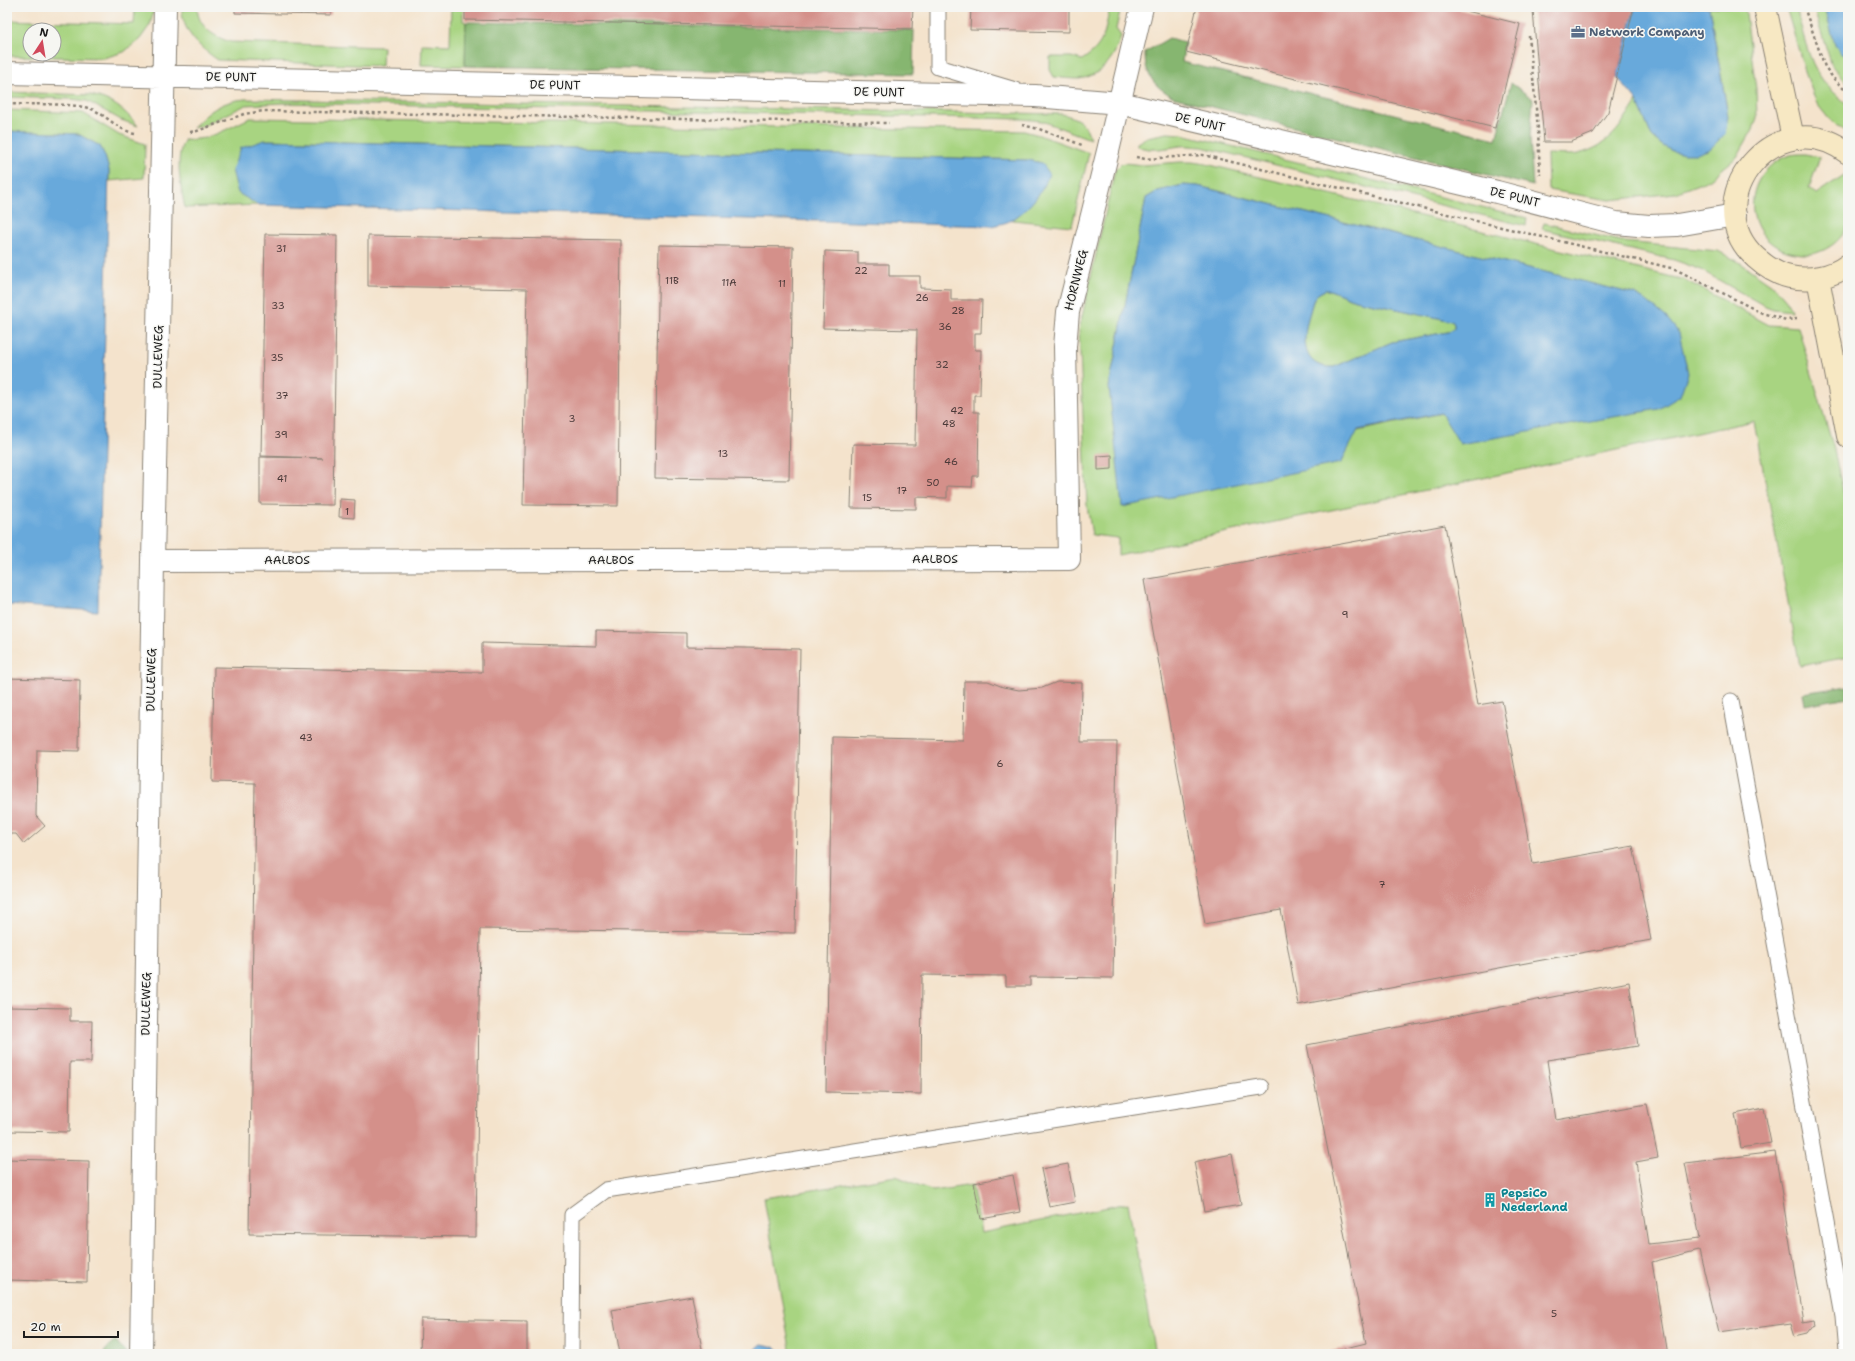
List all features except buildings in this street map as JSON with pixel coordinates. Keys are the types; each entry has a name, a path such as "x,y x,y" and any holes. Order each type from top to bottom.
{"street":[{"name":"DULLEWEG","path":"141,1354 153,560 165,7"},
{"name":"HORNWEG","path":"1069,559 1065,347 1068,312 1142,7"},
{"path":"1764,7 1793,138"},
{"name":"DE PUNT","path":"7,73 1035,96 1120,102 1616,223 1633,225 1678,225 1734,214"},
{"path":"1848,153 1839,146 1817,139 1793,138 1774,145 1756,157 1744,174 1736,194 1734,214 1739,234 1750,252 1765,266 1783,276 1803,279 1818,278 1842,269 1848,265"},
{"path":"1818,278 1848,436"},
{"name":"AALBOS","path":"153,560 1069,559"}],"lane":[{"path":"938,7 938,67 1035,96"},
{"path":"1731,702 1843,1316 1846,1351 1848,1351"},
{"path":"571,1354 572,1215 606,1190 1261,1087"}],"path":[{"path":"1804,7 1825,67 1848,93"},
{"path":"1529,36 1538,129 1541,182 1539,204 1533,235"},
{"path":"7,104 80,106 94,111 128,132 136,133"},
{"path":"197,131 244,114 264,111 894,123"},
{"path":"1021,125 1039,129 1086,146"},
{"path":"1145,159 1203,155 1674,269 1762,313 1786,320"}],"green space":[{"path":"135,7 155,7 150,25 140,39 124,52 104,58 62,57 62,22 22,22 22,56 7,56 7,20 134,24"},
{"path":"182,7 197,7 200,20 204,26 213,34 231,42 383,47 382,66 218,60 198,44 188,31 183,16"},
{"path":"451,7 463,7 463,21 466,22 465,66 421,65 422,44 450,45"},
{"path":"1110,7 1121,7 1116,29 1121,36 1112,58 1095,74 1087,77 1070,79 1054,77 1050,70 1050,57 1071,57 1082,60 1096,49 1105,31"},
{"path":"1709,7 1745,7 1756,89 1757,119 1737,157 1709,180 1675,193 1610,200 1548,190 1547,154 1574,155 1598,146 1614,134 1626,119 1637,101 1652,137 1663,146 1727,108"},
{"path":"1786,7 1796,7 1809,54 1817,72 1834,93 1848,105 1848,133 1829,119 1817,104 1805,72"},
{"path":"1813,7 1824,7 1835,44 1846,55 1848,53 1848,84 1832,66"},
{"path":"466,22 914,30 913,74 465,66"},
{"path":"1169,38 1185,42 1182,62 1496,139 1511,83 1533,99 1530,137 1533,186 1176,98 1157,86 1149,74 1145,60 1145,52"},
{"path":"7,92 90,95 98,97 117,106 138,126 121,120 87,101 7,97"},
{"path":"245,99 1062,114 1073,117 1081,122 1087,129 1090,139 1042,121 1022,119 282,103 246,105 205,125 193,128 216,108 229,102"},
{"path":"7,110 83,113 119,135 145,144 144,178 109,181 109,170 100,146 78,134 7,131"},
{"path":"250,118 1024,131 1089,153 1072,226 1013,220 1028,206 1045,185 1042,163 1028,160 265,140 235,181 258,205 185,208 180,182 179,163 182,146 185,139 211,136"},
{"path":"1167,133 1182,134 1527,218 1526,226 1202,147 1183,146 1148,149 1137,146 1137,143 1147,137"},
{"path":"1805,154 1820,157 1809,188 1816,194 1844,175 1848,182 1849,193 1848,220 1844,233 1830,247 1816,253 1808,254 1795,253 1777,247 1764,237 1756,223 1753,208 1754,193 1760,178 1771,165 1789,155"},
{"path":"1180,162 1206,164 1685,280 1769,325 1798,327 1833,446 1848,513 1848,657 1800,666 1754,421 1118,555 1118,538 1092,535 1087,506 1079,330 1115,170 1124,163 1143,165","holes":["1183,185 1198,186 1634,294 1658,311 1679,333 1680,396 1675,399 1442,413 1358,431 1109,387 1146,198 1158,191"]},
{"path":"1544,223 1625,242 1718,251 1739,262 1775,287 1787,301 1791,311 1773,309 1763,305 1699,269 1674,260 1542,229"},
{"path":"1325,290 1330,290 1355,300 1452,321 1454,328 1448,332 1392,342 1334,367 1323,366 1315,363 1306,350 1305,333 1314,299"},
{"path":"1848,686 1848,697 1805,705 1803,693"},
{"path":"896,1176 933,1191 972,1185 981,1233 1128,1203 1155,1354 791,1354 764,1198"},
{"path":"114,1341 116,1341 127,1354 104,1354 104,1352"}],"water":[{"path":"1635,7 1709,7 1728,116 1725,134 1710,149 1697,154 1684,154 1672,151 1663,146 1652,137 1637,101 1617,77"},
{"path":"1824,7 1848,7 1848,53 1846,55 1841,54 1835,44"},
{"path":"7,131 78,134 100,146 109,170 98,611 7,605"},
{"path":"265,140 1028,160 1042,163 1049,173 1040,193 1030,205 1011,220 992,226 258,205 238,193 232,170 241,148"},
{"path":"1183,185 1198,186 1634,294 1648,302 1667,318 1679,333 1688,373 1680,396 1659,409 1460,444 1441,413 1358,430 1341,463 1122,507 1109,387 1146,198 1158,191","holes":["1325,290 1330,290 1355,300 1452,321 1454,328 1448,332 1392,342 1334,367 1323,366 1315,363 1306,350 1305,333 1312,303 1315,297"]},
{"path":"762,1344 775,1347 781,1354 751,1354"}],"place":[{"name":"Network Company","path":"1578,32"},
{"name":"PepsiCo Nederland","path":"1490,1200"}]}
